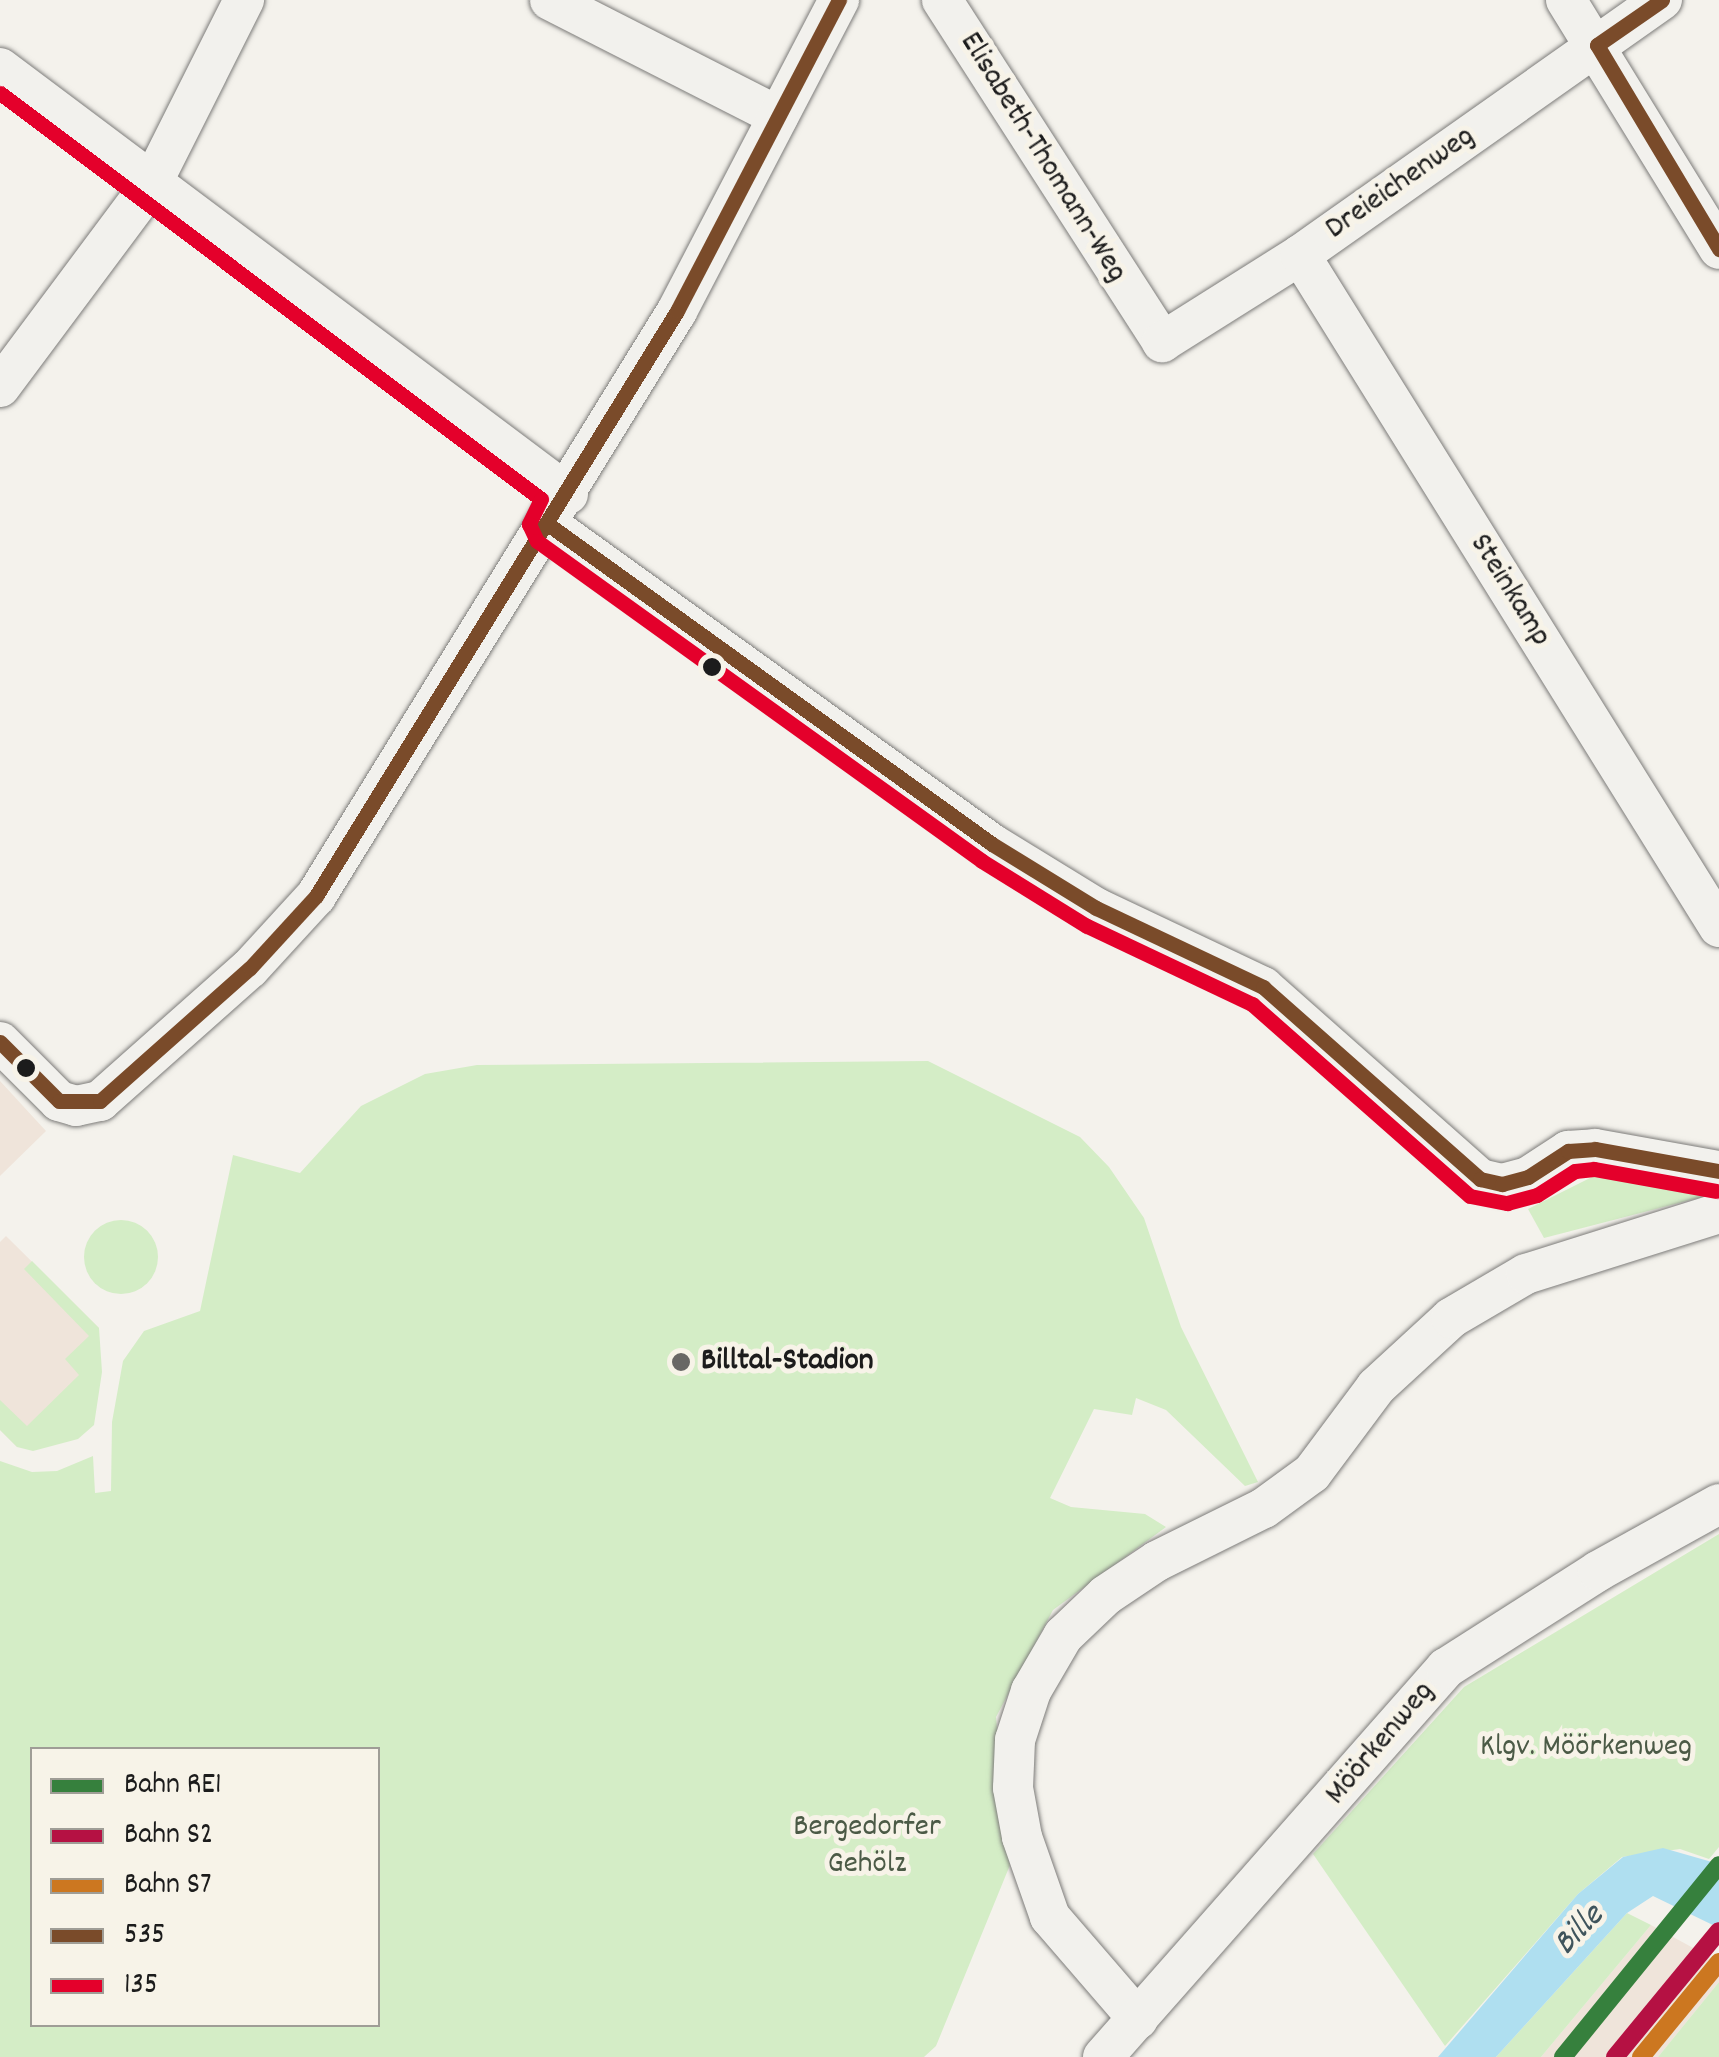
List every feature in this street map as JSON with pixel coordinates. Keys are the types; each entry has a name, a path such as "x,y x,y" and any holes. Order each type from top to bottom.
{"street":[{"path":"0,386 152,183 244,0"},
{"path":"550,0 778,116"},
{"path":"0,1042 59,1100 82,1106 108,1094 250,968 316,896 677,311 839,0"},
{"name":"Elisabeth-Thomann-Weg","path":"942,0 1142,317"},
{"path":"1566,0 1598,45 1719,250"},
{"name":"Dreieichenweg","path":"1142,317 1158,340 1172,340 1300,255 1662,0"},
{"path":"0,68 152,183 558,509 992,844 1096,908 1263,987 1480,1179 1502,1184 1528,1178 1568,1151 1595,1149 1719,1170"},
{"name":"Steinkamp","path":"1300,255 1719,927"},
{"path":"1138,2019 1050,1917 1022,1837 1013,1788 1015,1740 1031,1691 1063,1636 1106,1594 1158,1561 1264,1508 1312,1473 1376,1387 1451,1318 1526,1274 1719,1213"},
{"name":"Möörkenweg","path":"1104,2057 1446,1668 1598,1571 1719,1504"}],"shaded area":[{"path":"0,1081 46,1131 0,1176"},
{"path":"6,1236 99,1328 85,1376 17,1447 0,1430 0,1242"},
{"path":"1651,1925 1719,1962 1719,1982 1658,2057 1541,2057"}],"green space":[{"name":"Bergedorfer Gehölz","path":"928,1061 1080,1137 1109,1167 1144,1218 1181,1327 1258,1482 1245,1486 1166,1410 1136,1398 1132,1415 1094,1409 1050,1498 1071,1507 1145,1514 1166,1527 1053,1610 996,1717 1010,1865 936,2046 924,2057 0,2057 0,1461 32,1472 57,1471 93,1456 95,1493 111,1491 112,1422 123,1361 144,1331 200,1311 233,1155 300,1173 361,1106 425,1074 477,1065"},
{"path":"1628,1174 1705,1187 1706,1196 1544,1238 1528,1209 1592,1177"},
{"path":"121,1220 147,1231 158,1257 147,1283 121,1294 95,1283 84,1257 95,1231"},
{"path":"32,1261 99,1328 102,1372 94,1425 78,1439 33,1451 17,1447 0,1430 0,1400 27,1426 79,1375 65,1359 89,1336 24,1269"},
{"name":"Klgv. Möörkenweg","path":"1719,1534 1719,1847 1709,1859 1680,1849 1622,1857 1578,1894 1445,2046 1313,1854 1464,1687"},
{"path":"1627,1913 1651,1925 1541,2057 1496,2057"},
{"path":"1719,1982 1719,2057 1658,2057"}],"water":[{"name":"Bille","path":"1663,1848 1719,1864 1719,1928 1653,1896 1627,1913 1496,2057 1438,2057 1578,1894 1623,1857"}],"rail line":[{"name":"RE1","path":"1563,2057 1719,1865"},
{"name":"S2","path":"1615,2057 1719,1931"},
{"name":"S7","path":"1641,2057 1719,1962"}],"transit line":[{"name":"535","path":"0,1042 59,1101 100,1101 250,968 316,896 677,311 839,0"},
{"name":"535","path":"1662,0 1597,45 1719,249"},
{"name":"135","path":"0,93 541,499 529,524 537,541 982,861 1087,926 1252,1004 1470,1196 1507,1203 1537,1195 1575,1171 1594,1169 1716,1191"},
{"name":"535","path":"549,525 992,844 1096,908 1263,987 1480,1179 1502,1184 1528,1177 1568,1151 1595,1149 1719,1171"}],"place":[{"name":"Billtal-Stadion","path":"681,1362"}]}
